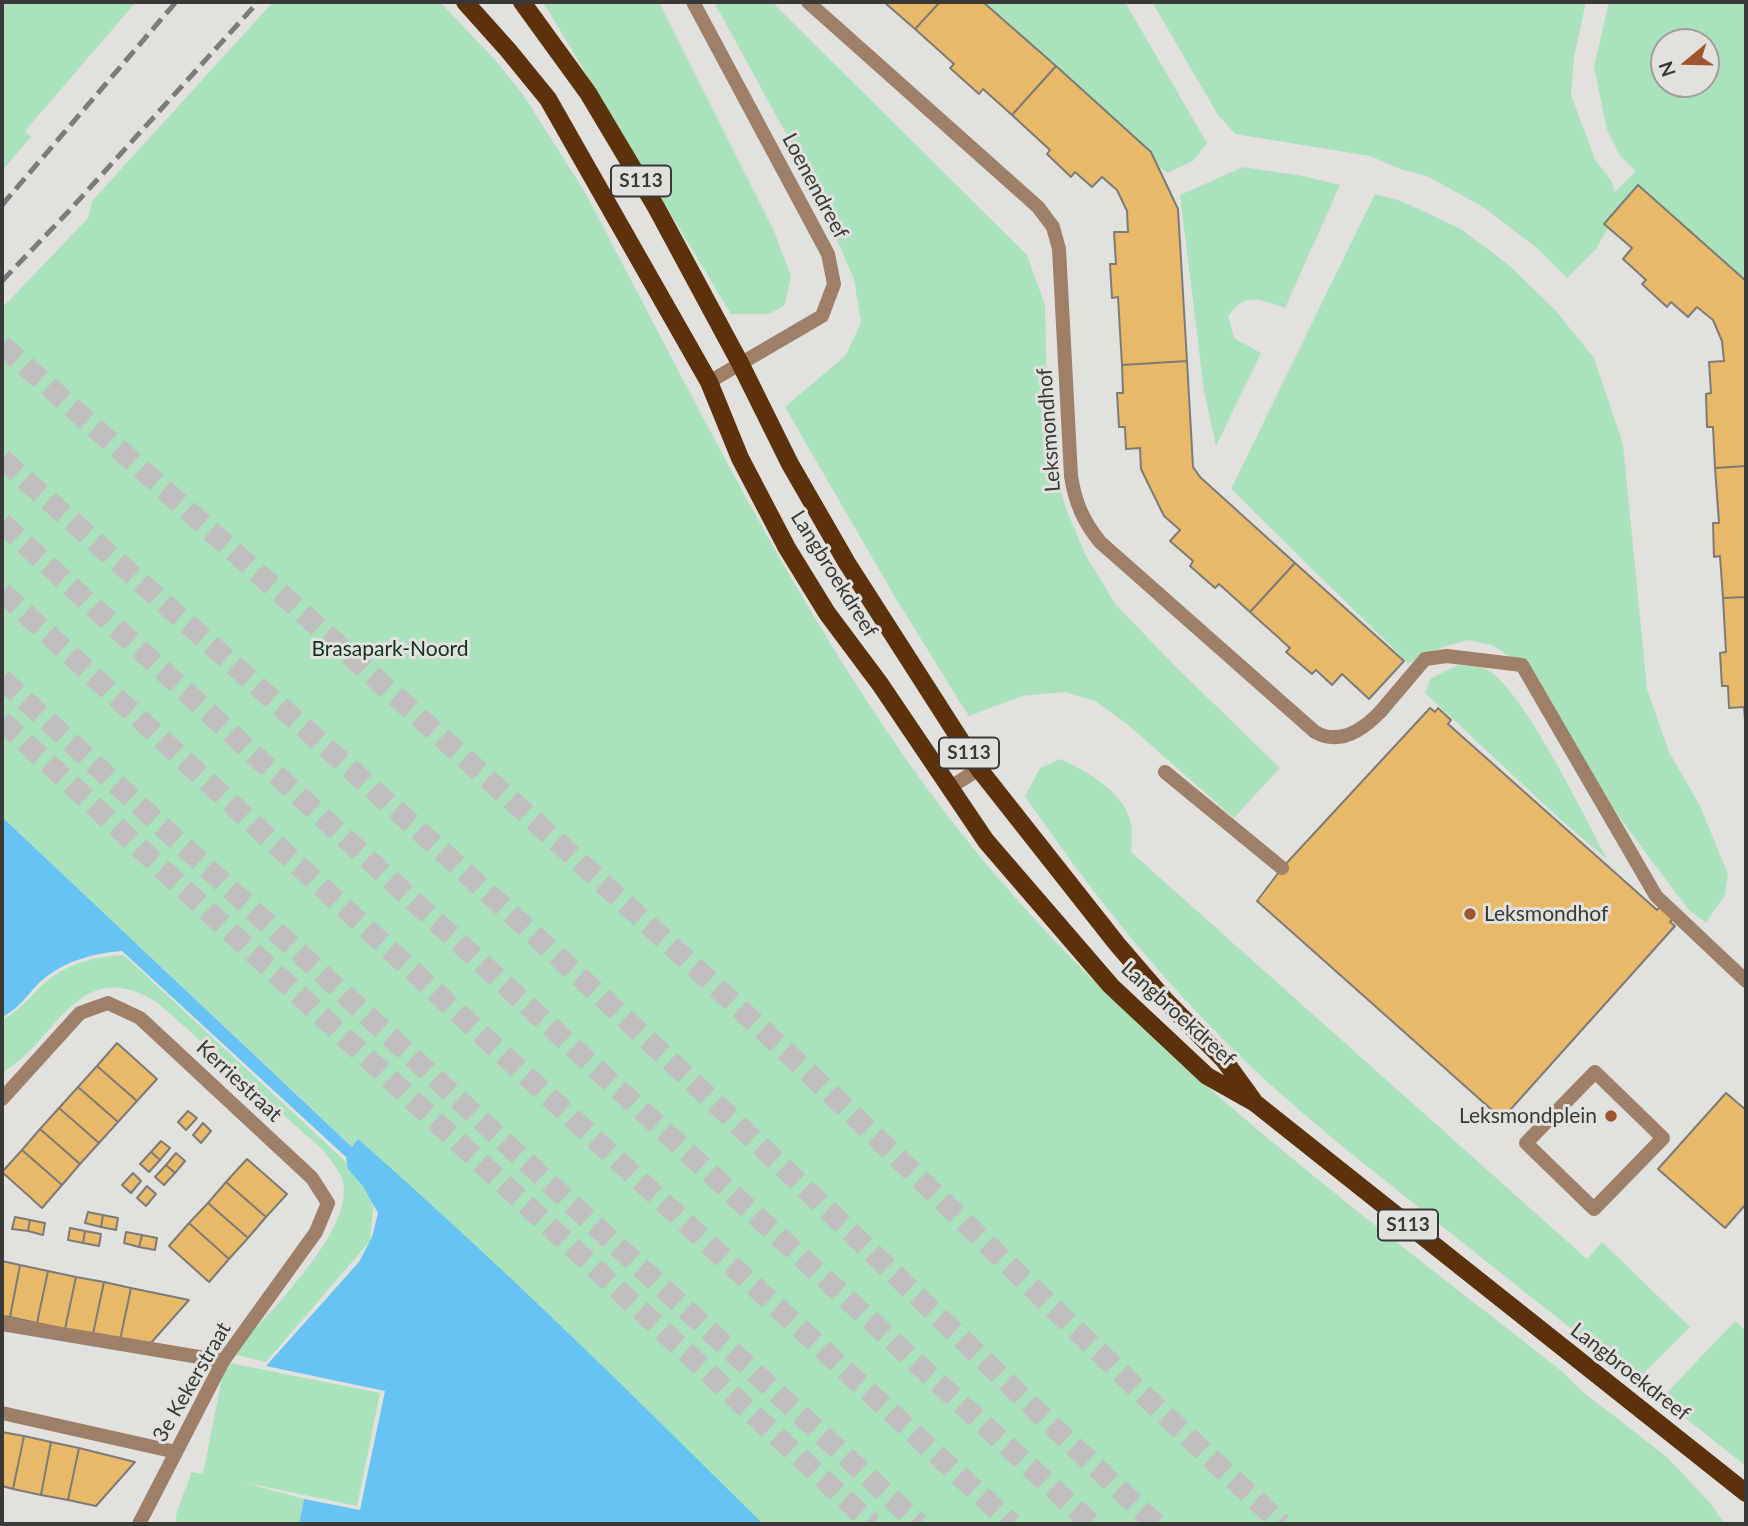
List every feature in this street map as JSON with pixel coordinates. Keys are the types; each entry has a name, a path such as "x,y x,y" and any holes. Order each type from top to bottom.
{"main road":[{"name":"Langbroekdreef","path":"465,2 548,99 709,382 740,458 787,548 827,613 880,684 986,841 1111,986 1207,1076 1255,1103 1746,1493"},
{"name":"Langbroekdreef","path":"522,2 594,104 656,207 740,363 790,464 846,563 979,769 1117,944 1166,1002 1224,1059 1255,1103"}],"street":[{"name":"Loenendreef","path":"693,2 828,254 834,284 822,316 709,382"},
{"name":"Leksmondhof","path":"808,2 1038,207 1053,227 1059,249 1071,476 1079,512 1096,536 1315,732 1334,737 1347,735 1370,723 1425,659 1447,656 1522,665 1656,896 1746,981"},
{"path":"948,788 979,769"},
{"path":"1164,772 1282,869"},
{"name":"Kerriestraat","path":"2,1099 80,1013 108,1003 140,1018 312,1178 328,1203 316,1232"},
{"path":"1595,1072 1663,1138 1594,1209 1526,1143 1595,1072"},
{"name":"3e Kekerstraat","path":"139,1524 223,1361 316,1232"},
{"path":"2,1324 223,1361"},
{"path":"2,1413 176,1452"}],"green space":[{"path":"2,2 136,2 25,131 31,137 2,171"},
{"name":"Brasapark-Noord","path":"273,2 440,2 497,62 524,96 583,189 704,420 832,647 929,791 996,875 1068,954 1144,1029 1224,1101 1306,1170 1667,1457 1711,1504 1725,1524 753,1524 2,817 2,308 88,218 92,201"},
{"path":"543,2 659,2 774,231 791,276 785,305 769,314 731,314"},
{"path":"714,2 772,2 1027,255 1045,305 1048,445 1066,509 1086,556 1116,605 1280,768 1234,818 1128,725 1095,701 1065,692 1022,696 969,716 961,704 892,592 785,407 845,356 861,323 854,279 808,174"},
{"path":"977,2 1125,2 1207,143 1193,161 1167,173 1040,54"},
{"path":"1152,2 1586,2 1574,57 1571,95 1595,159 1612,182 1615,192 1636,171 1621,157 1607,130 1594,67 1609,2 1746,2 1746,320 1619,209 1596,249 1567,278 1538,249 1483,207 1427,176 1400,169 1370,156 1235,134 1218,115"},
{"path":"1243,167 1340,185 1285,308 1261,300 1248,300 1228,316 1234,338 1261,353 1216,446 1204,391 1180,195"},
{"path":"1375,194 1401,201 1461,229 1510,266 1556,311 1594,358 1623,444 1647,689 1669,752 1700,806 1728,874 1725,895 1706,923 1688,909 1589,777 1521,664 1492,645 1468,640 1443,647 1408,663 1231,489"},
{"path":"1458,665 1485,669 1499,679 1516,699 1552,755 1607,859 1562,821 1425,693 1431,678"},
{"path":"1061,759 1099,781 1123,805 1131,823 1131,852 1587,1259 1602,1242 1690,1327 1637,1380 1364,1164 1271,1085 1203,1019 1139,948 1080,873 1025,796 1040,768"},
{"path":"124,955 375,1189 370,1241 266,1362 232,1354 284,1297 321,1249 335,1225 343,1202 343,1182 323,1150 159,1004 131,990 108,988 89,994 72,1006 22,1058 2,1073 2,1020 64,969 93,959"},
{"path":"1735,1321 1746,1331 1746,1466 1661,1399"},
{"path":"225,1362 380,1393 357,1506 242,1482 304,1499 299,1524 175,1524 191,1472 203,1474"}],"water":[{"path":"2,817 352,1147 358,1139 513,1280 763,1524 299,1524 304,1499 360,1510 385,1391 266,1366 359,1262 372,1237 378,1213 363,1186 348,1169 346,1157 122,951 92,956 63,966 46,977 16,1008 2,1017"}],"building":[{"path":"884,2 940,2 915,29"},
{"path":"940,2 983,2 1056,66 1012,115 983,89 979,94 950,68 954,64 915,29"},
{"path":"1056,66 1151,152 1178,209 1187,361 1122,365 1118,297 1112,298 1110,264 1116,264 1114,232 1128,232 1127,211 1117,190 1102,177 1092,187 1075,172 1071,177 1047,154 1050,150 1012,115"},
{"path":"1638,185 1746,281 1746,466 1715,468 1713,427 1707,427 1706,394 1711,393 1709,362 1724,361 1722,341 1713,320 1697,307 1688,317 1671,302 1667,307 1642,284 1646,280 1623,259 1632,248 1604,224"},
{"path":"1187,361 1193,467 1200,477 1295,563 1250,612 1219,584 1215,588 1190,566 1193,561 1170,541 1180,530 1164,516 1141,469 1140,448 1126,449 1125,427 1119,427 1117,393 1123,393 1122,365"},
{"path":"1746,466 1746,597 1723,598 1720,556 1714,557 1713,523 1719,523 1715,468"},
{"path":"1295,563 1404,661 1369,699 1342,674 1332,685 1316,670 1312,674 1286,652 1290,648 1250,612"},
{"path":"1746,597 1746,732 1744,707 1729,708 1728,686 1722,686 1720,653 1726,652 1723,598"},
{"name":"Leksmondhof","path":"1430,708 1435,712 1438,708 1451,720 1448,724 1657,910 1660,907 1673,919 1670,922 1675,926 1502,1119 1257,901 1282,868"},
{"path":"117,1043 157,1079 137,1101 97,1066"},
{"path":"97,1066 137,1101 118,1122 78,1087"},
{"path":"78,1087 118,1122 99,1143 59,1108"},
{"path":"1726,1093 1746,1110 1746,1204 1725,1228 1658,1169"},
{"path":"59,1108 99,1143 80,1164 40,1129"},
{"path":"188,1111 197,1118 186,1130 178,1122"},
{"path":"203,1123 211,1131 201,1143 193,1135"},
{"path":"40,1129 80,1164 62,1185 22,1150"},
{"path":"161,1141 170,1148 160,1160 151,1152"},
{"path":"22,1150 62,1185 42,1208 2,1172"},
{"path":"151,1152 160,1160 149,1172 140,1164"},
{"path":"176,1153 185,1161 175,1173 166,1165"},
{"path":"247,1159 287,1194 266,1217 226,1182"},
{"path":"166,1165 175,1173 164,1185 155,1177"},
{"path":"133,1173 141,1181 131,1193 122,1185"},
{"path":"226,1182 266,1217 248,1238 208,1203"},
{"path":"147,1186 156,1194 146,1206 137,1198"},
{"path":"208,1203 248,1238 229,1259 189,1223"},
{"path":"88,1212 103,1215 101,1227 85,1223"},
{"path":"103,1215 118,1218 116,1230 101,1227"},
{"path":"15,1217 30,1220 28,1231 12,1229"},
{"path":"30,1220 45,1223 43,1235 28,1231"},
{"path":"189,1223 229,1259 209,1282 169,1246"},
{"path":"70,1228 85,1231 83,1243 68,1240"},
{"path":"85,1231 101,1234 99,1246 83,1243"},
{"path":"126,1232 142,1235 139,1247 124,1243"},
{"path":"142,1235 157,1238 155,1250 139,1247"},
{"path":"2,1261 20,1265 10,1317 2,1316"},
{"path":"20,1265 48,1271 37,1323 10,1317"},
{"path":"48,1271 76,1277 65,1329 37,1323"},
{"path":"76,1277 104,1282 93,1334 65,1329"},
{"path":"104,1282 131,1288 120,1340 93,1334"},
{"path":"131,1288 189,1300 150,1344 120,1340"},
{"path":"2,1432 24,1436 13,1489 2,1486"},
{"path":"24,1436 51,1442 41,1495 13,1489"},
{"path":"51,1442 79,1448 68,1500 41,1495"},
{"path":"79,1448 135,1462 96,1506 68,1500"}],"tunnel":[{"path":"2,345 394,694 782,1048 1282,1524"},
{"path":"2,459 583,980 1156,1524"},
{"path":"2,523 1092,1524"},
{"path":"2,592 1012,1524"},
{"path":"2,679 919,1524"},
{"path":"2,721 872,1524"}],"railway":[{"path":"2,205 176,2"},
{"path":"2,281 258,2"}],"place":[{"name":"Leksmondhof","path":"1470,914"},
{"name":"Leksmondplein","path":"1611,1116"}]}
